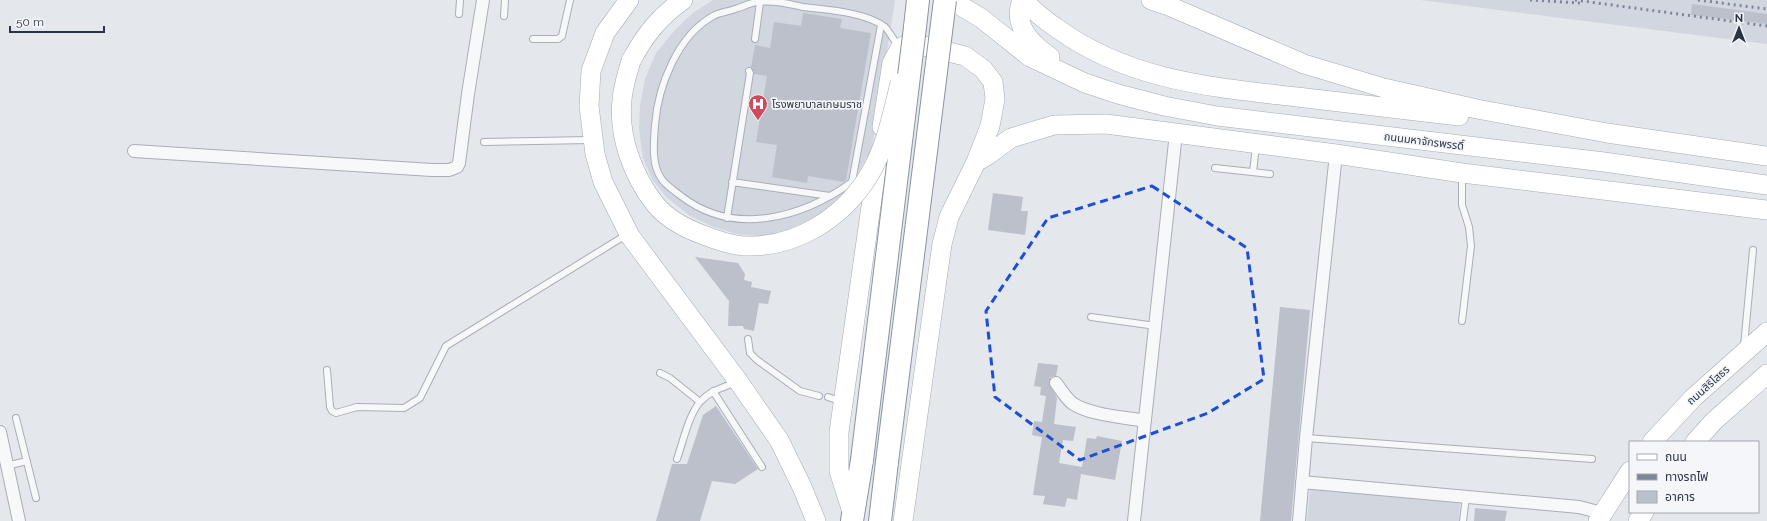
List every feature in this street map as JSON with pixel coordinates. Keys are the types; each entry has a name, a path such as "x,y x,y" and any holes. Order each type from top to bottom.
{"highway":[{"path":"853,518 862,460 918,0"},
{"path":"880,521 945,0"}],"main road":[{"path":"629,0 605,33 591,71 589,106 593,140 603,182 628,233 738,381 779,440 802,487 816,521"},
{"path":"682,0 654,24 640,43 631,61 621,101 626,151 639,180 656,206 676,221 696,233 720,241 746,246 770,244 793,239 813,231 834,216 853,197 868,177 881,152 915,27"},
{"path":"951,0 981,18 1030,57 1085,83"},
{"path":"1085,83 1035,45 1024,31 1020,22 1019,11 1023,0 1069,38 1096,53 1126,66 1158,76 1194,84 1607,133 1767,156"},
{"path":"1140,0 1169,6"},
{"path":"1151,0 1169,6 1304,64 1377,86 1477,109 1607,133"},
{"path":"853,518 840,470 836,400 889,76 895,56 900,48 916,44 965,56 983,69 993,82 995,99 994,113 987,135 976,162 948,217 942,244 903,521"},
{"name":"ถนนมหาจักรพรรดิ์","path":"1085,83 1156,104 1217,116 1596,161 1767,185"},
{"path":"976,162 1011,138 1054,125 1106,124 1336,154 1462,173 1767,210"},
{"path":"1744,182 1767,193"},
{"name":"ถนนสิริโสธร","path":"1653,441 1693,398 1767,332"},
{"path":"1696,441 1714,421 1767,374"},
{"path":"1600,517 1629,473"}],"street":[{"path":"134,151 432,170 449,170 457,167 459,163 468,94 480,30 483,0"},
{"path":"1134,521 1176,134"},
{"path":"1299,521 1306,438 1336,154"},
{"path":"1056,383 1070,402 1078,407 1088,411 1145,421"},
{"path":"0,432 3,467 19,521"},
{"path":"1302,482 1579,507 1600,517"}],"lane":[{"path":"459,14 460,0"},
{"path":"504,16 505,0"},
{"path":"533,39 558,39 562,36 570,0"},
{"path":"881,25 852,182 830,196 797,211 766,219 727,218 716,215 688,201 661,179 655,166 654,137 656,109 662,87 674,58 695,31 716,15 760,2 773,2 848,14 872,20 881,25 900,48"},
{"path":"754,39 760,2"},
{"path":"727,218 750,73 749,71"},
{"path":"484,142 593,140"},
{"path":"1253,172 1257,144"},
{"path":"1215,168 1270,174"},
{"path":"1462,173 1462,205 1469,227 1471,246 1462,321"},
{"path":"732,182 830,196"},
{"path":"326,370 330,407 332,411 336,413 357,407 404,408 411,405 420,398 446,346 628,233"},
{"path":"1743,353 1753,250"},
{"path":"1091,317 1156,326"},
{"path":"748,339 750,353 757,360 800,391 819,396"},
{"path":"660,373 670,378 700,402"},
{"path":"677,459 694,413 700,402 714,391 738,381"},
{"path":"714,391 762,467"},
{"path":"16,418 36,498"},
{"path":"1306,438 1592,459"},
{"path":"3,467 27,461"},
{"path":"1463,521 1466,497"}],"highlighted area":[{"path":"1152,186 1247,248 1264,379 1208,413 1080,460 995,397 986,311 1048,218"}],"shaded area":[{"name":"โรงพยาบาลเกษมราช","path":"713,0 895,0 872,148 850,187 834,204 809,222 790,231 765,237 737,234 714,227 690,216 666,197 652,179 643,158 639,129 640,105 645,79 656,53 675,30 694,12"},
{"path":"1420,0 1767,0 1767,44"},
{"path":"1310,489 1460,502 1459,521 1307,521"}],"building":[{"path":"1692,4 1767,14 1767,24 1691,15"},
{"path":"803,13 842,19 840,28 871,33 846,180 844,182 808,176 807,183 772,177 777,145 756,142 767,76 754,74 751,67 755,45 770,48 774,22 801,26"},
{"path":"993,193 1023,197 1021,211 1028,211 1025,235 988,230"},
{"path":"695,257 738,263 745,274 744,280 752,282 751,287 771,291 768,304 759,303 754,331 744,329 743,326 728,326 729,301"},
{"path":"1280,307 1310,310 1291,521 1260,521"},
{"path":"1038,363 1058,365 1056,376 1051,377 1049,383 1057,398 1054,424 1076,427 1073,441 1063,440 1059,463 1082,467 1087,438 1096,439 1097,436 1122,441 1115,480 1081,474 1077,500 1067,498 1065,507 1043,504 1045,496 1033,495 1042,437 1032,435 1034,421 1042,422 1046,396 1040,395 1041,387 1034,386"},
{"path":"716,406 758,469 735,484 712,481 700,521 656,521 672,464 687,464 703,415"},
{"path":"1475,508 1507,511 1505,521 1474,521"}],"railway":[{"path":"1530,0 1580,3"},
{"path":"1575,0 1767,26"},
{"path":"1698,0 1767,9"}],"place":[{"name":"โรงพยาบาลเกษมราช","path":"758,121"}]}
